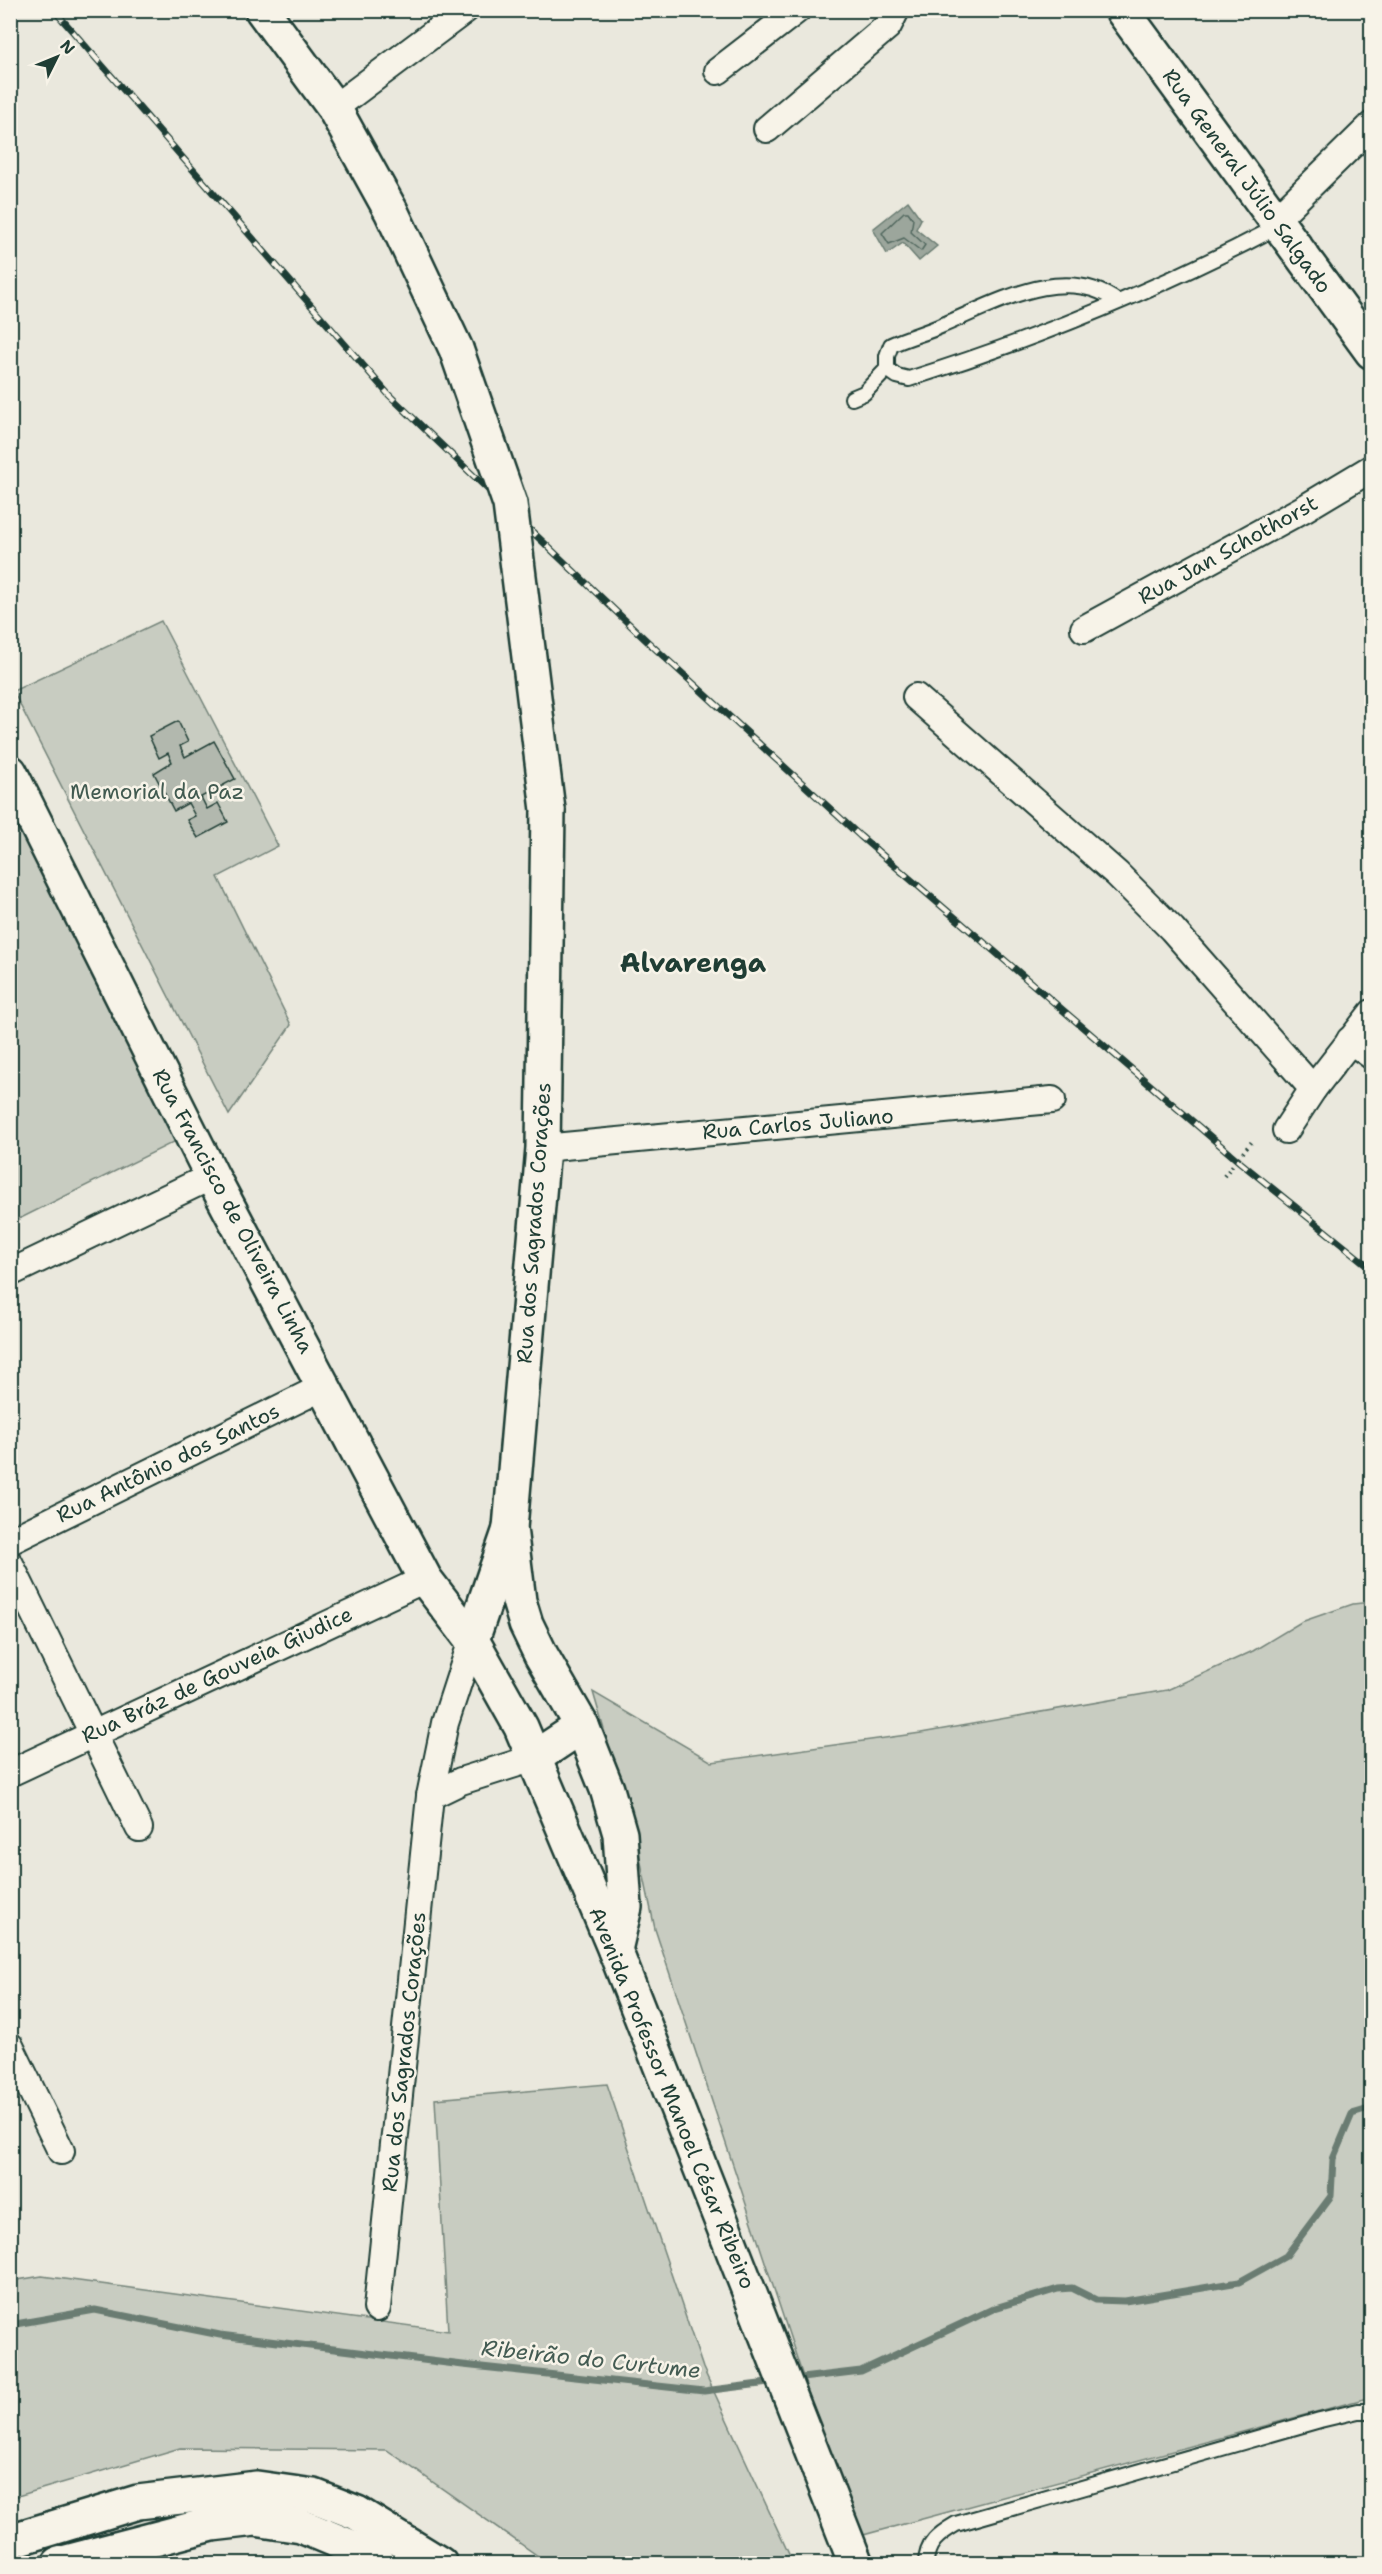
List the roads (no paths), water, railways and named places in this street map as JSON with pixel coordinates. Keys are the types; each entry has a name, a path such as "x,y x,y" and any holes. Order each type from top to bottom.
{"main road":[{"name":"Rua dos Sagrados Corações","path":"262,10 334,108 391,211 456,349 510,504 548,810 543,1148 510,1528"},
{"name":"Rua General Júlio Salgado","path":"1130,14 1371,352"},
{"name":"Rua Francisco de Oliveira Linha","path":"10,772 212,1176 325,1386 425,1580 472,1640"},
{"path":"472,1640 497,1560 510,1528"},
{"path":"510,1528 519,1601 526,1624 541,1656 582,1726 607,1789 620,1834 625,1907 615,1950"},
{"name":"Avenida Professor Manoel César Ribeiro","path":"472,1640 521,1727 615,1950 856,2564"},
{"path":"534,1758 582,1726"},
{"path":"10,2541 138,2502 257,2488 314,2496 357,2513 440,2564"},
{"path":"59,2564 212,2524 255,2519 301,2526 356,2548 379,2564"}],"street":[{"path":"334,108 465,10"},
{"path":"718,71 797,10"},
{"path":"767,129 888,26 897,10"},
{"path":"1277,223 1371,124"},
{"name":"Rua Jan Schothorst","path":"1084,629 1305,508 1371,468"},
{"path":"916,697 1117,874 1172,929 1313,1089"},
{"path":"1286,1130 1313,1089 1371,1013"},
{"path":"1350,1040 1371,1056"},
{"name":"Rua Carlos Juliano","path":"543,1148 1052,1100"},
{"path":"10,1273 212,1176"},
{"name":"Rua Antônio dos Santos","path":"10,1541 325,1386"},
{"path":"10,1564 139,1828"},
{"name":"Rua Bráz de Gouveia Giudice","path":"10,1773 93,1732 425,1580"},
{"name":"Rua dos Sagrados Corações","path":"378,2308 430,1796 445,1723 472,1640"},
{"path":"430,1796 461,1782 534,1758"},
{"path":"10,2046 61,2151"}],"lane":[{"path":"887,369 897,376 909,379 1008,347 1224,255 1277,223"},
{"path":"852,398 871,388 887,369 887,356 891,345 1013,297 1052,285 1070,285 1089,287 1106,293 1118,302"},
{"path":"926,2564 926,2553 938,2535 956,2524 1320,2420 1358,2410 1371,2411"}],"water":[{"path":"908,201 921,219 916,229 937,246 919,261 903,243 887,254 873,229"}],"waterway":[{"name":"Ribeirão do Curtume","path":"793,2379 861,2371 995,2308 1058,2289 1072,2288 1096,2300 1125,2301 1239,2282 1286,2256 1331,2196 1333,2159 1352,2114 1372,2108"},
{"name":"Ribeirão do Curtume","path":"10,2325 95,2310 220,2335 463,2365 704,2391 776,2382"}],"railway":[{"path":"54,10 389,395 648,642 860,836 1241,1163 1372,1269"}],"district":[{"name":"Alvarenga","path":"693,962"}],"park label":[{"name":"Memorial da Paz","path":"157,792"}]}
